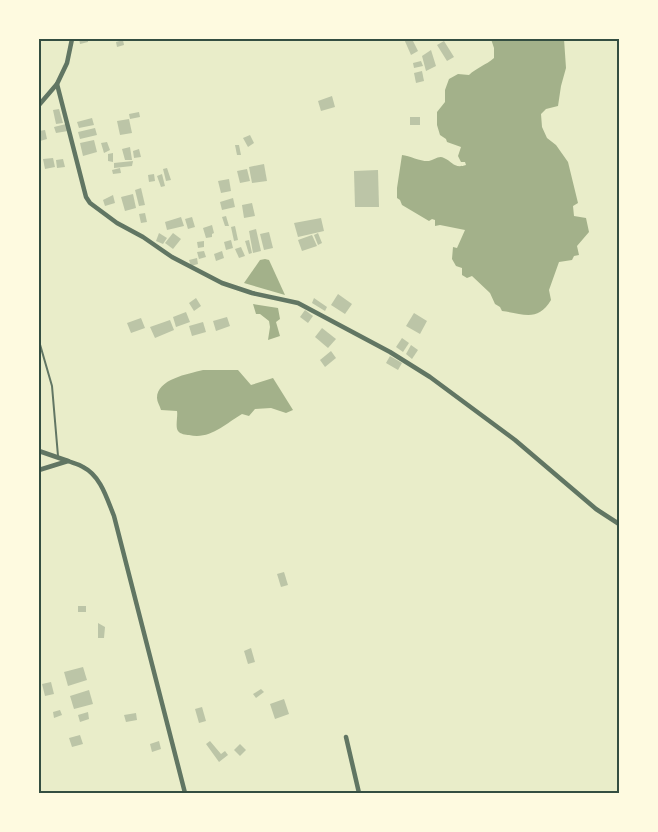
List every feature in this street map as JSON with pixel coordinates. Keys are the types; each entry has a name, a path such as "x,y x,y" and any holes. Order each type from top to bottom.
{"street":[{"path":"39,105 57,84 67,63 72,39"},
{"path":"57,84 86,197 90,203 117,223 222,283 252,294 298,304 390,352 430,377 516,440 596,509 619,524"},
{"path":"39,451 83,467 92,473 98,481 114,516 185,793"},
{"path":"39,470 68,461"},
{"path":"346,737 359,793"}],"lane":[{"path":"39,341 52,386 58,458"}],"shaded area":[{"path":"491,39 564,39 566,68 558,106 546,109 541,114 542,127 547,138 556,145 568,162 578,203 573,206 574,216 586,218 589,232 577,246 579,255 574,256 572,260 559,262 549,290 551,300 541,311 530,315 502,311 495,304 490,293 472,276 467,278 462,275 462,268 456,266 452,259 453,247 457,248 465,230 440,225 435,226 435,220 429,221 402,205 397,198 402,155 426,161 442,157 456,166 466,165 465,162 461,162 458,156 461,147 447,142 440,135 437,125 437,112 445,102 445,90 449,79 458,74 469,75 494,58 494,48"},
{"path":"260,260 269,260 285,295 244,283"},
{"path":"253,304 278,308 280,319 276,322 280,336 268,340 269,321 260,314 256,314"},
{"path":"203,370 238,370 251,385 273,378 293,410 286,413 271,408 255,409 249,416 242,414 211,433 197,436 182,434 177,429 177,411 161,410 157,400 158,392 162,386 174,378"}],"building":[{"path":"79,39 88,39 88,42 80,44"},
{"path":"404,39 412,39 418,51 411,55"},
{"path":"123,40 124,45 117,47 116,42"},
{"path":"444,41 454,57 447,61 437,45"},
{"path":"431,50 436,66 426,71 422,56"},
{"path":"421,61 423,66 414,68 413,63"},
{"path":"422,71 424,81 416,83 414,73"},
{"path":"332,96 335,107 321,111 318,101"},
{"path":"59,109 63,123 56,124 53,110"},
{"path":"139,112 140,117 130,119 129,114"},
{"path":"410,117 420,117 420,125 410,125"},
{"path":"92,118 94,125 79,128 77,122"},
{"path":"129,119 132,133 120,135 117,121"},
{"path":"66,124 68,131 56,133 54,127"},
{"path":"95,128 97,135 80,139 78,132"},
{"path":"45,130 47,139 40,141 39,131"},
{"path":"250,135 254,143 248,147 243,138"},
{"path":"94,140 97,152 83,156 80,143"},
{"path":"107,142 110,150 104,153 101,143"},
{"path":"235,145 239,145 241,155 237,155"},
{"path":"130,147 132,160 125,160 122,149"},
{"path":"139,149 141,157 134,158 133,151"},
{"path":"113,153 113,162 108,161 108,154"},
{"path":"53,158 55,167 45,169 43,159"},
{"path":"63,159 65,167 57,168 56,160"},
{"path":"133,161 132,166 114,168 114,163"},
{"path":"264,164 267,181 252,183 249,167"},
{"path":"120,168 121,173 113,174 112,170"},
{"path":"167,168 171,180 166,181 163,169"},
{"path":"247,169 250,181 240,183 237,171"},
{"path":"378,170 379,207 355,207 354,171"},
{"path":"154,174 155,181 149,182 148,175"},
{"path":"162,174 165,186 161,187 157,176"},
{"path":"229,179 231,191 221,193 218,181"},
{"path":"141,188 145,205 139,206 135,190"},
{"path":"133,194 136,208 125,211 121,197"},
{"path":"113,195 115,203 105,206 103,200"},
{"path":"233,198 235,207 222,210 220,202"},
{"path":"252,203 255,216 244,218 242,205"},
{"path":"145,213 147,222 141,223 139,214"},
{"path":"226,216 229,226 225,226 222,217"},
{"path":"181,217 184,226 167,230 165,222"},
{"path":"192,217 195,227 188,229 185,219"},
{"path":"321,218 324,231 298,237 294,223"},
{"path":"212,225 214,233 212,237 206,238 203,228"},
{"path":"235,226 238,240 234,241 231,227"},
{"path":"256,229 261,251 253,253 249,231"},
{"path":"269,232 273,248 264,250 260,234"},
{"path":"159,233 167,238 163,244 156,241"},
{"path":"173,233 181,239 173,249 165,243"},
{"path":"318,233 322,243 318,245 314,235"},
{"path":"312,235 317,246 302,251 298,240"},
{"path":"231,240 233,248 226,250 224,242"},
{"path":"249,240 252,253 249,254 245,241"},
{"path":"204,241 204,247 198,248 197,242"},
{"path":"241,247 245,256 239,258 235,249"},
{"path":"204,251 206,257 199,259 197,252"},
{"path":"222,251 224,258 216,261 214,254"},
{"path":"197,258 198,264 191,266 189,260"},
{"path":"338,294 352,304 345,314 331,305"},
{"path":"196,298 201,306 194,311 189,303"},
{"path":"314,298 327,307 325,311 312,303"},
{"path":"305,310 313,316 308,323 300,317"},
{"path":"186,312 190,322 176,327 173,317"},
{"path":"414,313 427,321 420,334 406,326"},
{"path":"227,317 230,326 216,331 213,321"},
{"path":"141,318 145,328 131,333 127,323"},
{"path":"170,320 174,330 155,338 150,327"},
{"path":"203,322 206,332 192,336 189,326"},
{"path":"322,328 336,339 328,348 315,337"},
{"path":"402,338 409,343 403,352 396,347"},
{"path":"411,345 418,350 412,359 406,354"},
{"path":"331,351 336,358 325,367 320,360"},
{"path":"390,356 402,363 398,370 386,363"},
{"path":"284,572 288,585 281,587 277,574"},
{"path":"78,606 86,606 86,612 78,612"},
{"path":"98,623 105,627 104,638 98,638"},
{"path":"251,648 255,662 248,664 244,651"},
{"path":"83,667 87,680 68,686 64,672"},
{"path":"51,682 54,694 45,696 42,684"},
{"path":"261,689 264,692 256,698 253,694"},
{"path":"89,690 93,704 74,709 70,696"},
{"path":"284,699 289,714 275,719 270,704"},
{"path":"202,707 206,721 199,723 195,709"},
{"path":"60,710 62,715 54,718 53,712"},
{"path":"88,712 89,719 80,722 78,715"},
{"path":"136,713 137,720 126,722 124,715"},
{"path":"80,735 83,744 72,747 69,738"},
{"path":"159,741 161,749 152,752 150,744"},
{"path":"210,741 221,754 225,751 228,755 219,762 206,744"},
{"path":"240,744 246,750 240,756 234,750"}]}
